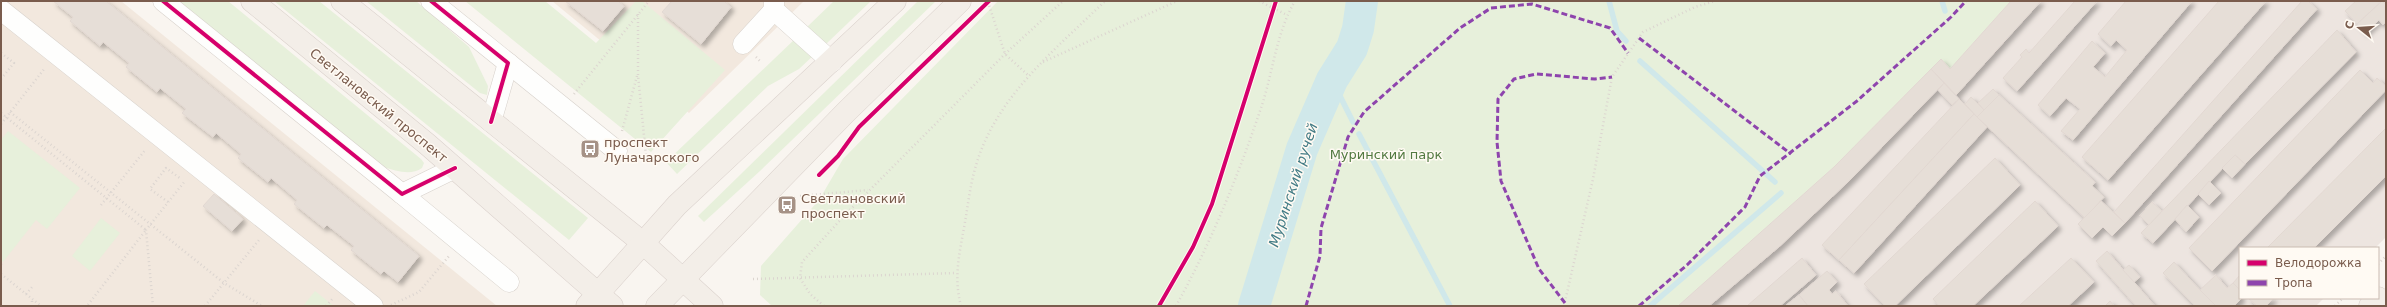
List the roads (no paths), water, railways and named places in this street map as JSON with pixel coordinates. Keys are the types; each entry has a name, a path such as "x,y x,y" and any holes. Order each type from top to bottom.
{"main road":[{"name":"Светлановский проспект","path":"252,1 455,168 599,302"},
{"path":"342,1 643,243 712,306"},
{"path":"599,302 643,243 678,205 832,62 895,1"},
{"path":"657,306 772,190 846,112 960,1"}],"street":[{"path":"164,1 509,282"},
{"path":"431,1 508,63 619,143"},
{"path":"743,44 774,5 832,62"},
{"path":"1,10 372,306"},
{"path":"491,122 508,63"},
{"path":"402,194 455,168"}],"waterway":[{"name":"Муринский ручей","path":"1254,306 1302,149 1332,80 1352,48 1358,29 1362,1"},
{"path":"1609,1 1617,31 1626,41"},
{"path":"1942,1 1945,11"},
{"path":"1640,61 1775,182"},
{"path":"1332,80 1353,122"},
{"path":"1359,134 1450,306"},
{"path":"1650,306 1781,193"}],"place":[{"name":"проспект Луначарского","path":"590,149"},
{"name":"Светлановский проспект","path":"787,205"}],"park label":[{"name":"Муринский парк","path":"1386,154"}]}
